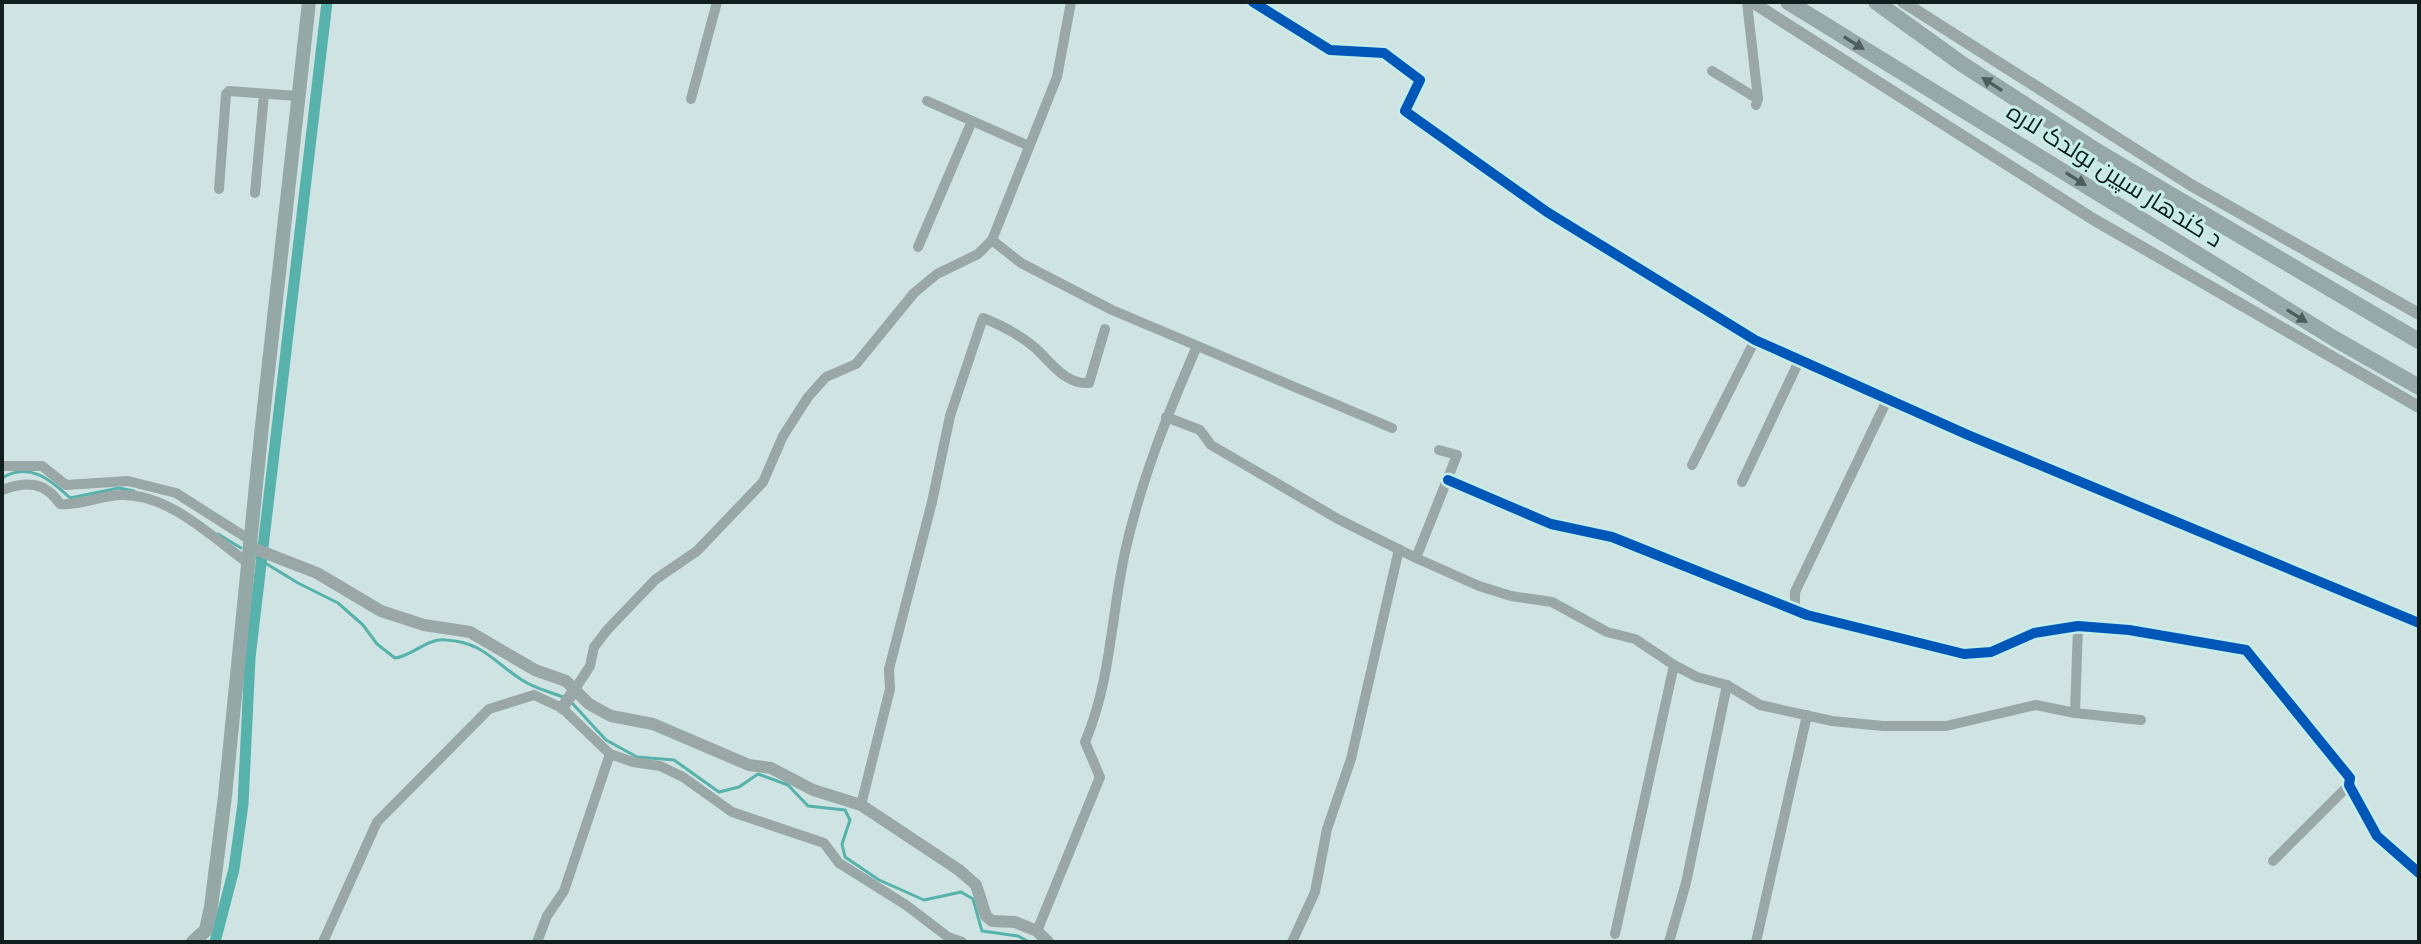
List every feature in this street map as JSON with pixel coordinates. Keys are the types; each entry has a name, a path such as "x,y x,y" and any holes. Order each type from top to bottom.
{"highway":[{"name":"د کندهار سپین بولدک لاره","path":"1788,2 2335,339 2419,387"},
{"name":"د کندهار سپین بولدک لاره","path":"1876,2 1962,64 2100,153 2419,341"}],"main road":[{"path":"193,942 206,930 225,796 309,2"}],"street":[{"path":"691,99 717,2"},
{"path":"569,698 590,666 594,647 608,629 656,579 697,551 763,482 783,436 808,397 826,377 856,364 914,293 937,274 978,254 992,240 1057,77 1071,2"},
{"path":"1253,2 1330,50 1384,53 1420,80 1405,111 1547,212 1755,340 1887,400 2250,555 2419,623"},
{"path":"1712,71 1757,102 1749,2"},
{"path":"1749,2 2093,219 2419,407"},
{"path":"1903,2 2191,185 2419,314"},
{"path":"219,189 226,94 229,91 297,96"},
{"path":"255,193 264,94"},
{"path":"927,101 1029,146"},
{"path":"918,247 972,121"},
{"path":"992,240 1021,263 1112,310 1392,428"},
{"path":"861,805 890,689 889,669 932,502 950,416 983,318 1004,326 1032,346 1062,374 1080,383 1089,383 1105,329"},
{"path":"1692,465 1755,340"},
{"path":"1037,931 1100,777 1085,742 1097,713 1109,661 1125,552 1153,450 1197,346"},
{"path":"1742,482 1799,361"},
{"path":"1795,611 1795,592 1887,400"},
{"path":"1166,417 1200,430 1211,445 1338,519 1416,558 1479,586 1511,596 1552,602 1607,632 1635,639 1674,665 1697,677 1727,685 1760,705 1883,726 1946,726 2036,705 2075,713 2141,720"},
{"path":"1416,558 1457,455 1439,450"},
{"path":"2,466 42,466 66,485 128,481 176,493 250,544 273,557 317,573 381,611 424,625 470,632 535,670 566,681 569,698 610,754 633,762 660,766 683,777 732,812 824,843 839,863 906,905 948,937 962,942"},
{"path":"1448,480 1551,524 1612,537 1795,611 1964,654 1991,652 2034,633 2078,626 2129,630 2246,650 2350,778 2349,785 2273,861"},
{"path":"2,490 22,483 39,484 53,493 60,504 76,505 119,495 143,496 180,514 248,563"},
{"path":"1292,942 1315,892 1327,829 1351,759 1399,549"},
{"path":"2075,713 2078,626"},
{"path":"1615,934 1674,665"},
{"path":"1669,942 1686,883 1727,685"},
{"path":"323,942 377,822 489,709 534,695 569,698 611,716 653,724 749,765 771,768 813,790 861,805 976,885 986,916 992,921 1015,922 1037,931 1048,942"},
{"path":"1756,942 1807,715"},
{"path":"537,942 547,916 564,891 610,754"},
{"path":"2349,785 2377,836 2419,873"}],"waterway":[{"path":"215,942 234,869 243,804 250,658 327,2"},
{"path":"2,478 21,471 30,472 47,479 70,498 119,488 134,491"},
{"path":"218,534 241,548"},
{"path":"257,558 338,603 363,625 377,644 395,658 439,640 459,642 488,654 527,683 563,697"},
{"path":"572,703 606,740 637,757 674,760 719,792 739,787 758,774 788,785 808,806 845,810 850,820 842,844 845,857 879,880 924,900 961,892 973,899 982,931 1018,936 1029,942"}],"cycle path":[{"path":"1253,2 1330,50 1384,53 1420,80 1405,111 1547,212 1755,340 1968,435 2419,623"},
{"path":"1448,480 1551,524 1612,537 1807,615 1964,654 1991,652 2034,633 2078,626 2129,630 2246,650 2350,778 2349,785 2377,836 2419,873"}]}
